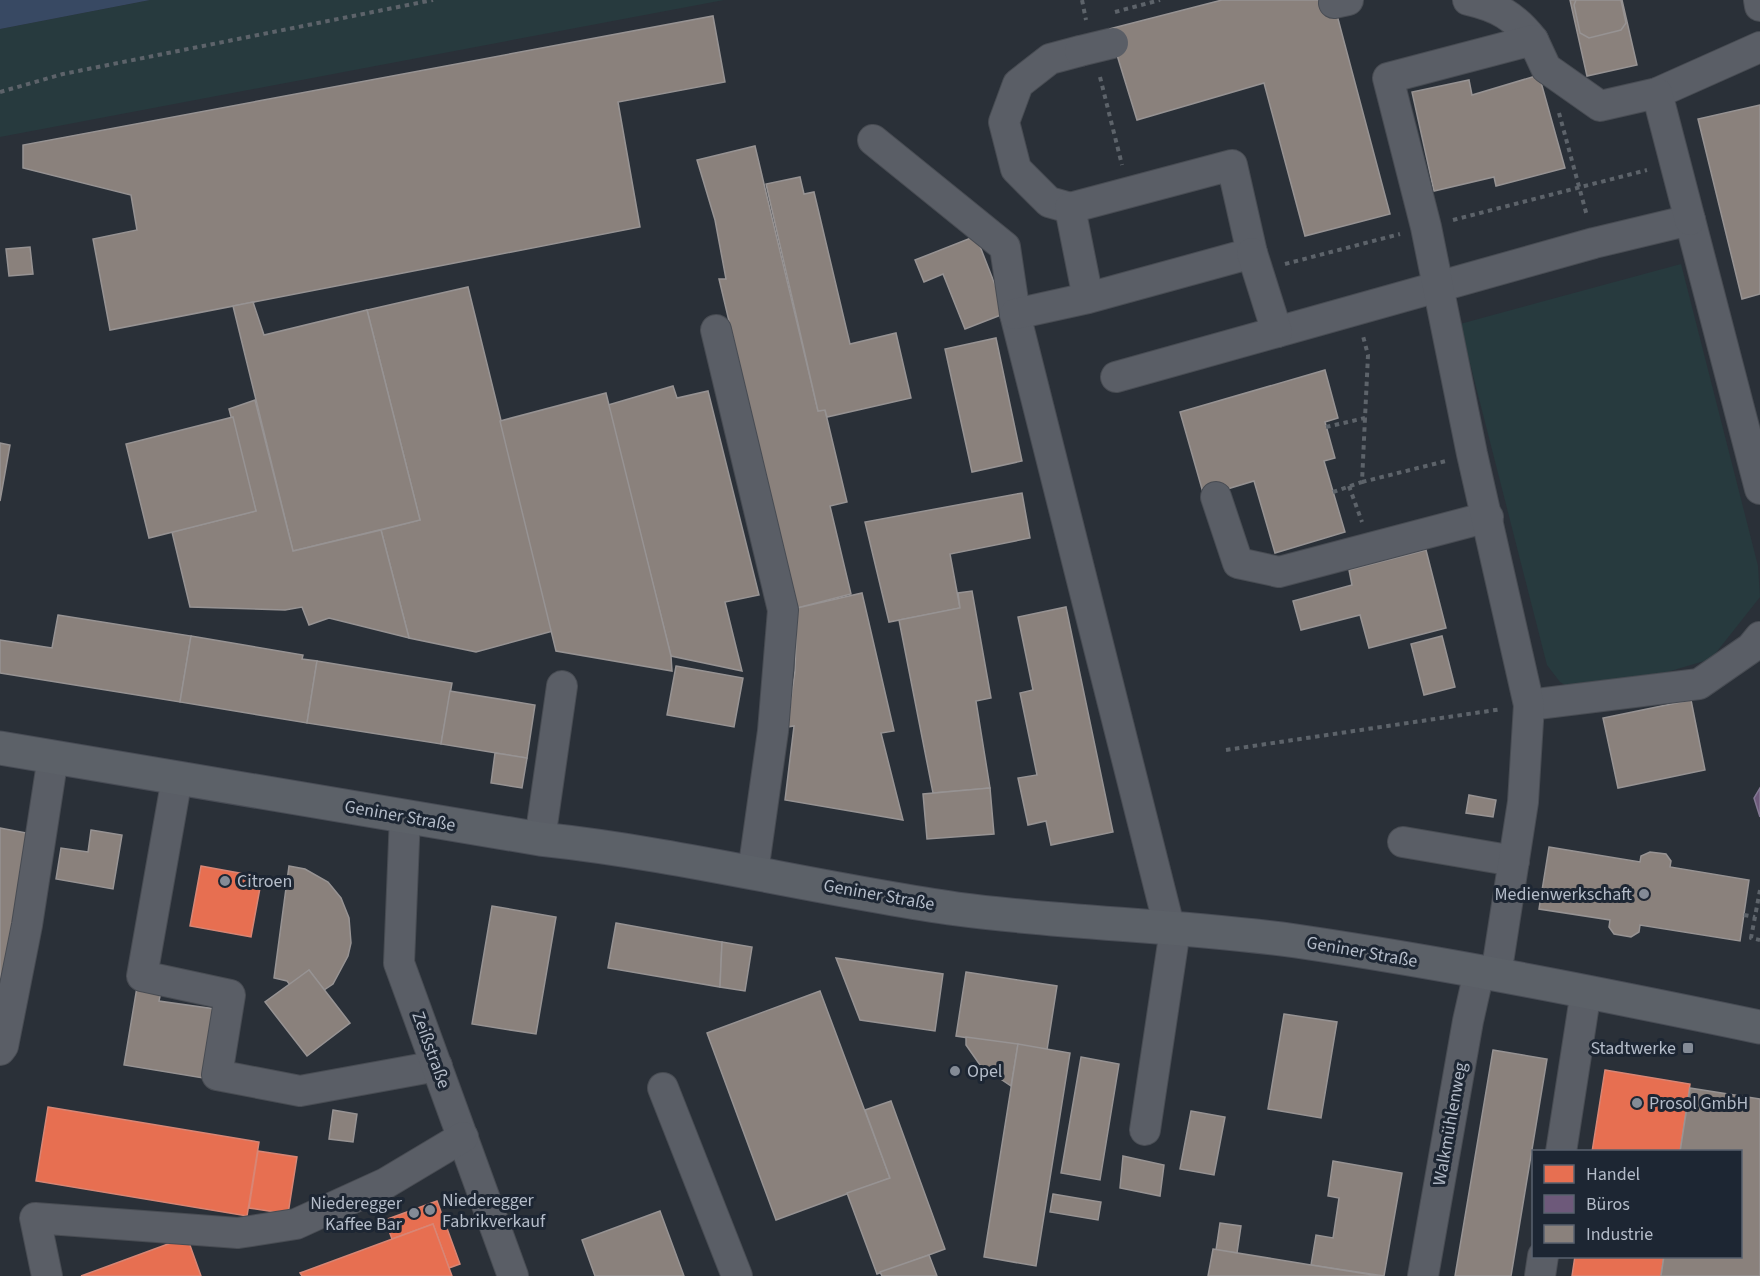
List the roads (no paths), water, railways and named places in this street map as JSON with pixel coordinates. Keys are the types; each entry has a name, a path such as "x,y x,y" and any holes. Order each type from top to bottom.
{"main road":[{"name":"Geniner Straße","path":"0,748 540,840 603,846 955,908 1294,941 1586,991 1760,1027"}],"street":[{"path":"1468,0 1485,4 1518,21 1533,40 1546,68 1600,106 1657,93 1760,47"},
{"path":"1759,0 1760,6"},
{"name":"Walkmühlenweg","path":"1423,1276 1468,1021 1488,974 1514,861 1523,802 1529,705 1436,287 1426,227 1388,78 1533,40"},
{"path":"1095,48 1050,59 1018,84 1004,122 1016,169 1049,202 1070,208 1232,165 1255,262 1277,332"},
{"path":"1657,93 1760,489"},
{"path":"873,140 1005,247 1015,314 1172,930 1145,1130"},
{"path":"1070,208 1088,298"},
{"path":"1116,377 1594,243 1690,220"},
{"path":"1015,314 1255,262"},
{"path":"716,330 783,610 773,731 753,872"},
{"path":"1216,497 1238,563 1280,573 1488,517"},
{"path":"1529,705 1699,684 1751,648 1760,637"},
{"path":"540,840 562,686"},
{"path":"0,1050 3,1046 27,925 53,757"},
{"path":"177,778 142,976 230,995 217,1075 300,1091 437,1065"},
{"name":"Zeißstraße","path":"405,816 399,963 513,1276"},
{"path":"1403,842 1514,861"},
{"path":"1561,1150 1586,991"},
{"path":"663,1089 737,1276"},
{"path":"47,1276 34,1218 238,1233 296,1224 386,1183 463,1137"},
{"path":"1540,1276 1543,1258"}],"water":[{"path":"0,0 150,0 0,29"}],"place":[{"name":"Citroen","path":"225,881"},
{"name":"Medienwerkschaft","path":"1644,894"},
{"name":"Stadtwerke","path":"1688,1048"},
{"name":"Opel","path":"955,1071"},
{"name":"Prosol GmbH","path":"1637,1103"},
{"name":"Niederegger Fabrikverkauf","path":"430,1210"},
{"name":"Niederegger Kaffee Bar","path":"414,1213"}]}
